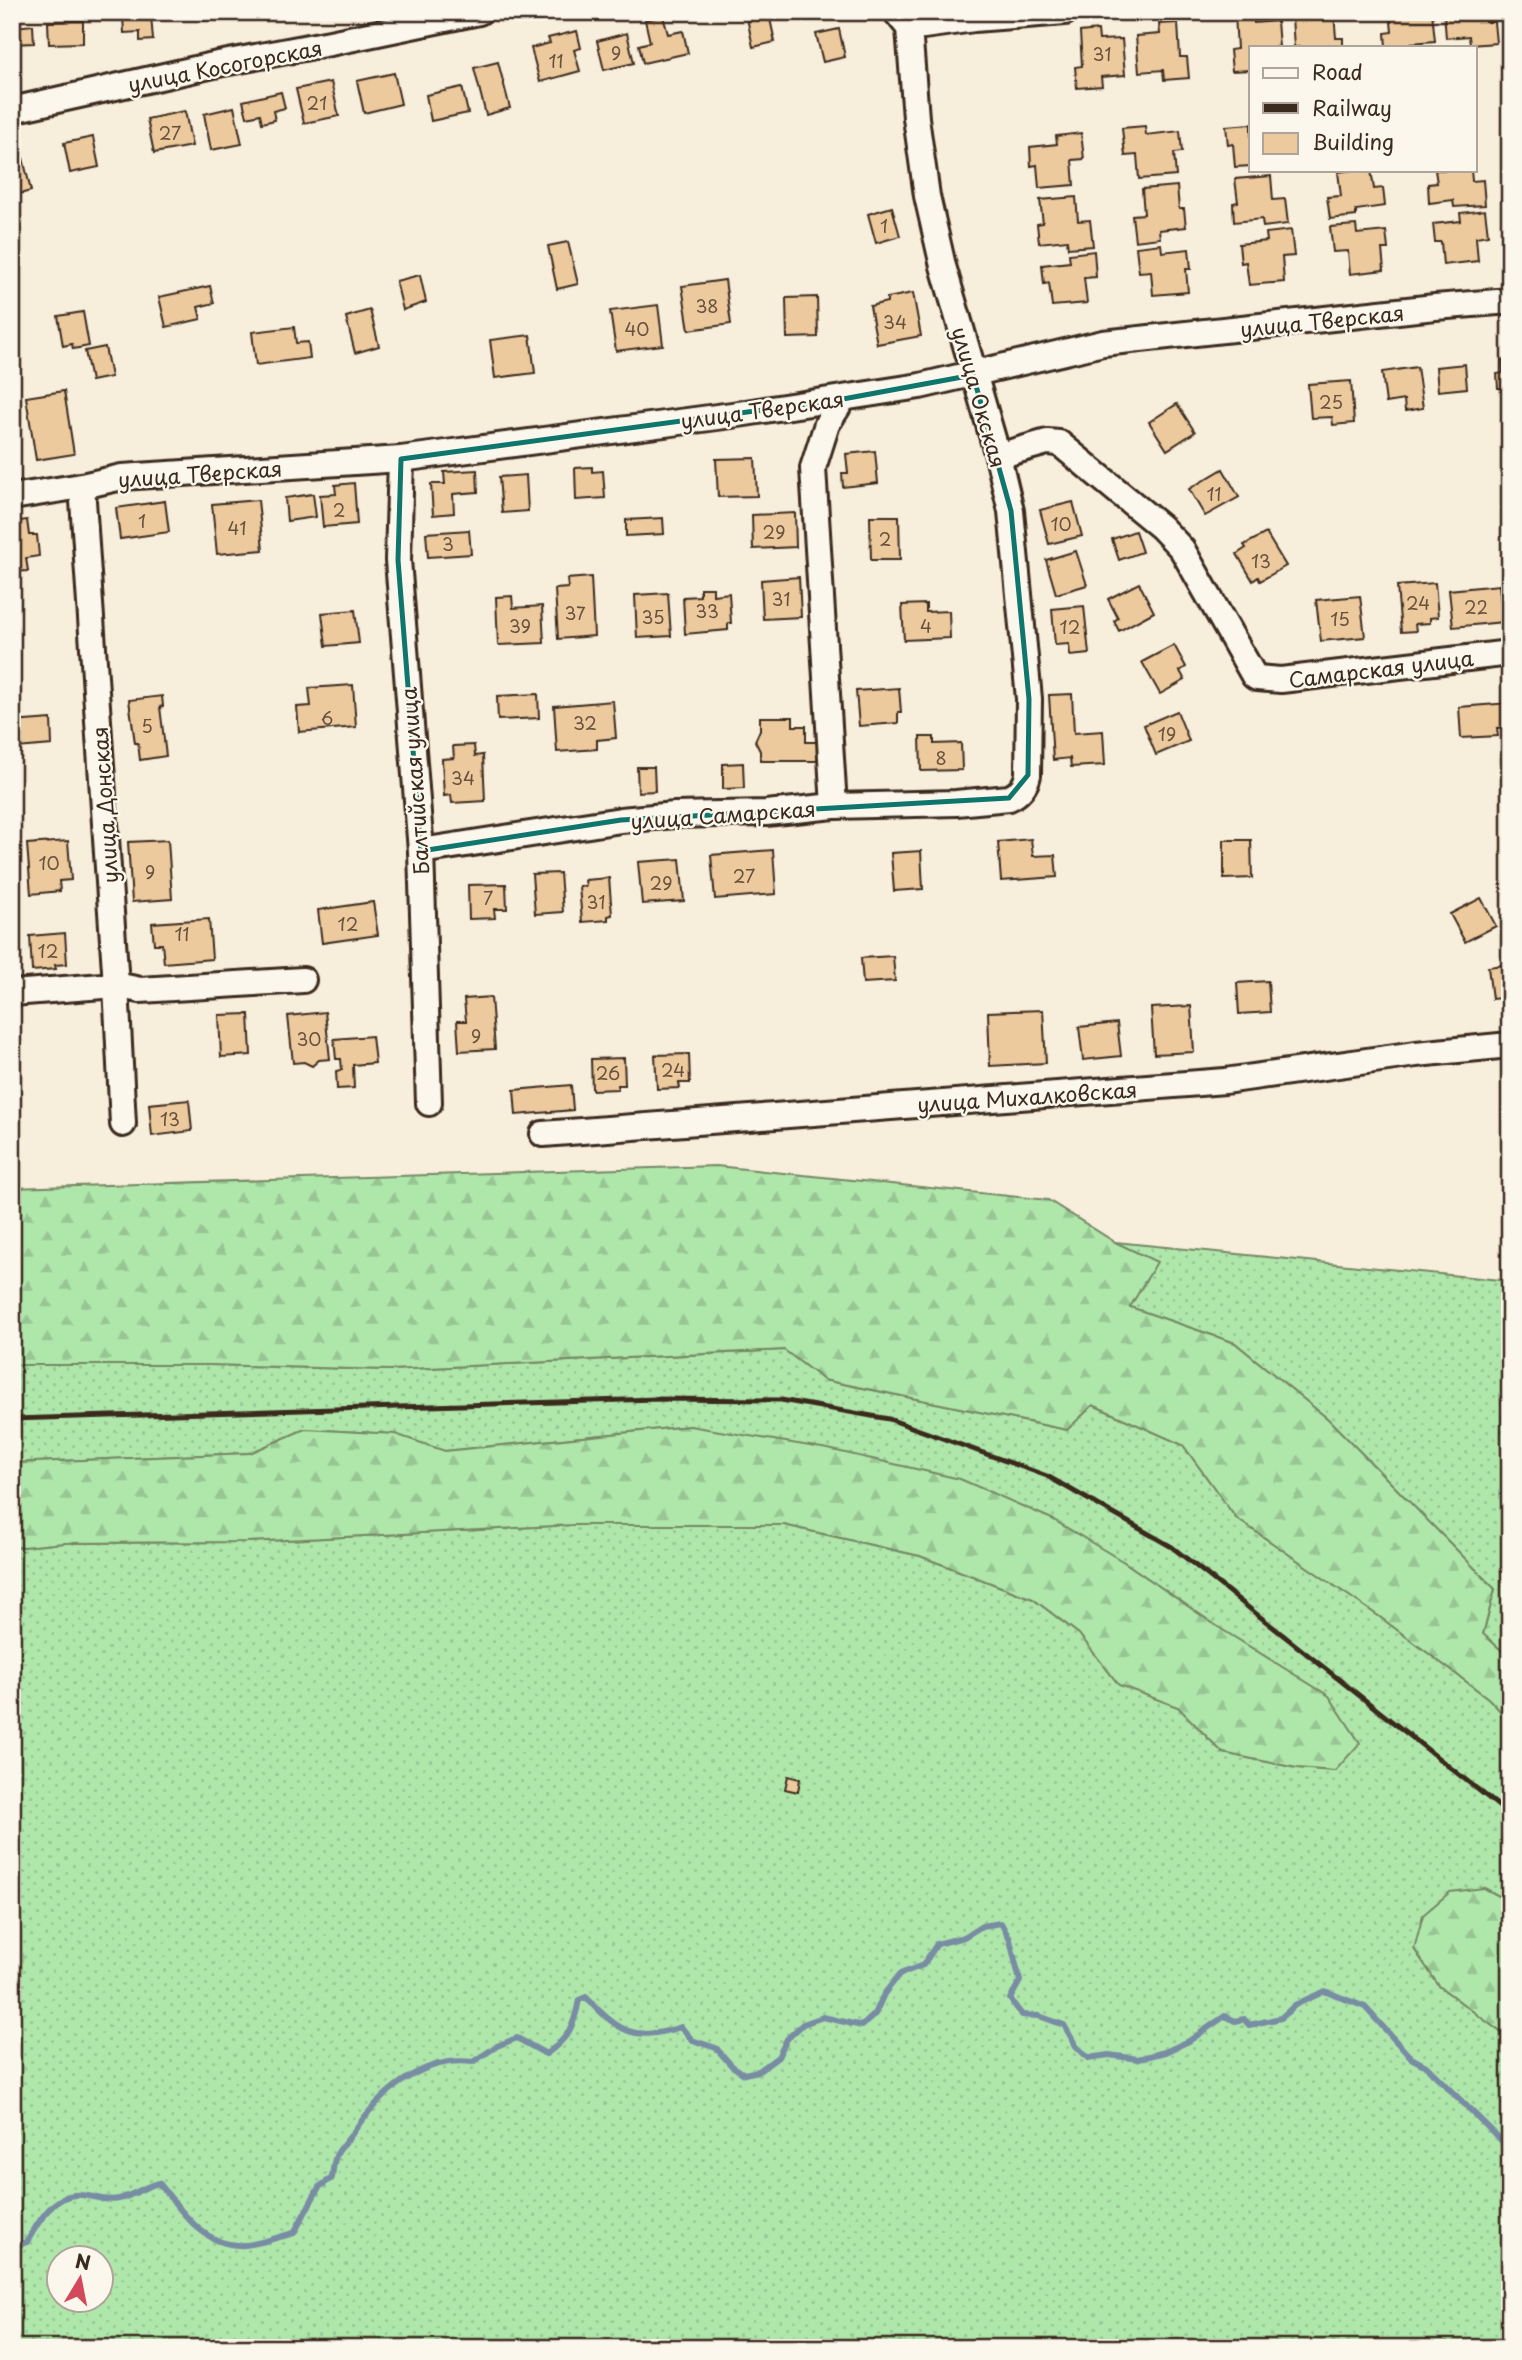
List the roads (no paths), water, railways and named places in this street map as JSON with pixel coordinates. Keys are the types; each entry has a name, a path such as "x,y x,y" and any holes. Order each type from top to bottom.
{"street":[{"name":"улица Косогорская","path":"12,110 218,64 479,12"},
{"path":"903,20 974,19 1065,12"},
{"name":"улица Окская","path":"903,20 928,196 943,266 998,457 1011,512 1029,699 1028,775 1023,787"},
{"name":"улица Тверская","path":"12,496 82,486 121,477 401,459 843,399 973,375 1103,343 1510,301"},
{"path":"834,806 813,468 827,424 843,399"},
{"name":"Самарская улица","path":"998,457 1047,442 1059,443 1161,527 1182,550 1254,676 1264,680 1510,653"},
{"name":"Балтийская улица","path":"401,459 398,560 421,851 429,1103"},
{"name":"улица Донская","path":"82,486 123,1124"},
{"name":"улица Самарская","path":"421,851 621,820 675,815 766,813 834,806 956,803 1009,798 1023,787"},
{"path":"12,993 116,985 140,990 303,979"},
{"name":"улица Михалковская","path":"543,1134 1225,1081 1416,1054 1510,1045"}],"waterway":[{"path":"12,2248 27,2242 48,2210 63,2198 81,2195 114,2200 159,2183 195,2225 217,2240 245,2245 294,2233 319,2187 332,2178 339,2151 363,2119 389,2092 419,2071 454,2061 473,2062 497,2046 517,2038 546,2054 569,2031 579,2000 586,1997 608,2019 628,2031 651,2034 681,2027 692,2040 716,2048 732,2066 744,2074 759,2071 778,2057 787,2039 803,2024 823,2017 862,2026 875,2014 884,1994 900,1974 923,1965 937,1944 964,1937 982,1926 1001,1923 1010,1940 1020,1981 1010,1999 1022,2015 1039,2016 1064,2025 1076,2046 1088,2058 1109,2055 1138,2059 1165,2052 1189,2041 1225,2016 1235,2021 1244,2019 1249,2025 1281,2018 1295,2005 1325,1991 1365,2007 1411,2058 1426,2066 1510,2149"}],"railway":[{"path":"12,1419 657,1399 781,1400 889,1419 1047,1476 1172,1547 1510,1815"}]}
